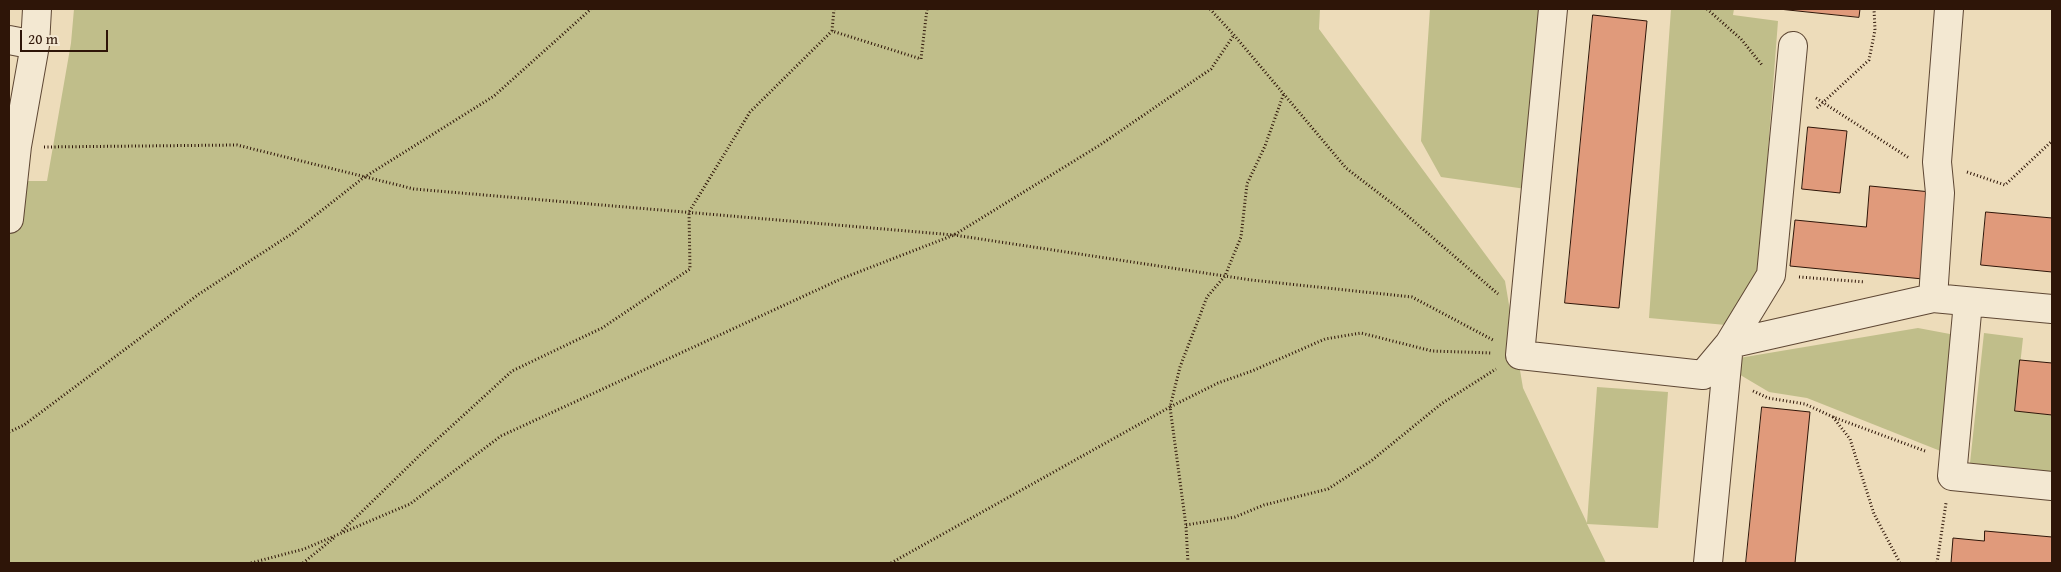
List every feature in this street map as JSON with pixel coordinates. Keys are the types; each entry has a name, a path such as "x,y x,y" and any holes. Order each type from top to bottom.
{"lane":[{"path":"9,219 18,146 22,43 37,9"},
{"path":"1553,9 1520,355 1704,375 1728,344 1771,275 1793,46"},
{"path":"1933,298 1940,193 1937,162 1949,9"},
{"path":"1728,344 1933,298 2052,309"},
{"path":"1968,302 1953,469 2052,486"},
{"path":"1708,563 1728,344"}],"path":[{"path":"9,432 24,426 199,294 293,233 363,178 494,96 590,9"},
{"path":"303,563 339,534 420,455 512,371 602,328 690,269 689,212 750,112 799,61 832,31 834,9"},
{"path":"832,31 920,59 927,9"},
{"path":"1210,9 1284,93 1346,168 1402,211 1523,316"},
{"path":"1707,9 1741,39 1770,75 1823,102 1925,168 1937,162 2005,185 2052,141"},
{"path":"1812,112 1869,60 1875,30 1874,9"},
{"path":"251,563 304,549 410,504 501,436 843,278 954,235 1100,145 1211,70 1234,35"},
{"path":"1188,563 1186,526 1170,407 1180,367 1207,297 1225,276 1242,237 1247,184 1265,146 1284,93"},
{"path":"18,146 90,148 237,145 363,178 414,189 954,235 1225,276 1412,297 1520,355"},
{"path":"891,563 1170,407 1218,383 1252,371 1325,339 1361,333 1432,351 1520,355"},
{"path":"1186,526 1235,517 1264,505 1328,489 1371,461 1441,404 1520,355"},
{"path":"1750,390 1757,391 1768,398 1805,404 1953,469 1937,563"},
{"path":"1833,417 1850,439 1874,514 1900,563"}],"shaded area":[{"path":"74,9 1320,9 1319,29 1505,281 1523,388 1587,523 1597,387 1668,392 1658,528 1587,524 1606,563 9,563 9,181 47,181 71,43"},
{"path":"1430,9 1546,9 1526,189 1441,177 1421,141"},
{"path":"1671,9 1734,9 1733,15 1778,21 1756,308 1726,325 1649,318"},
{"path":"1918,328 1950,334 1954,340 1943,452 1807,398 1769,392 1737,373 1739,358"},
{"path":"1984,333 2023,338 2015,411 2052,415 2052,472 1970,463"}],"building":[{"path":"1779,9 1860,9 1859,17"},
{"path":"1593,15 1647,21 1619,308 1565,303"},
{"path":"1808,127 1847,131 1840,193 1802,189"},
{"path":"1870,186 1931,192 1923,279 1790,266 1795,220 1866,227"},
{"path":"1986,212 2052,218 2052,272 1981,265"},
{"path":"2020,360 2052,363 2052,415 2015,411"},
{"path":"1762,407 1810,412 1795,563 1746,563"},
{"path":"1985,531 2052,537 2052,563 1951,563 1953,538 1984,541"}]}
